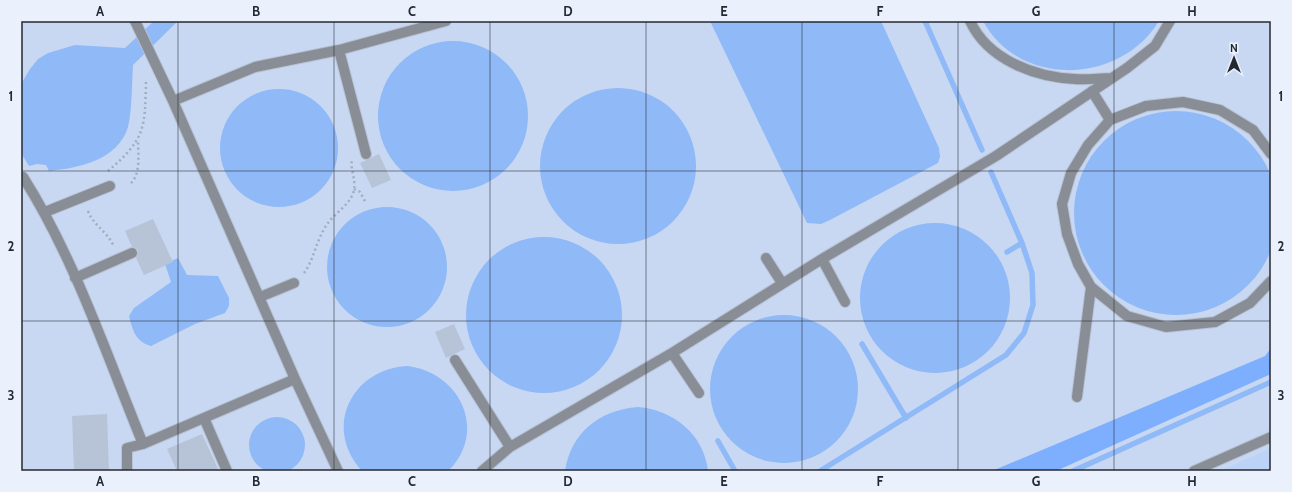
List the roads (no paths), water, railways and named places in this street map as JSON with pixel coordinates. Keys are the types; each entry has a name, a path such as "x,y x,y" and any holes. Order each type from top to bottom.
{"street":[{"path":"135,21 150,55 173,100 295,379 338,471"},
{"path":"173,100 255,67 339,50 446,21"},
{"path":"970,21 976,32 999,56 1032,72 1075,79 1112,78"},
{"path":"482,471 510,446 672,352 822,259 996,156 1112,78 1156,46 1170,21"},
{"path":"339,50 366,154"},
{"path":"1092,91 1110,120"},
{"path":"1271,154 1253,130 1220,110 1183,102 1146,106 1110,120 1088,145 1071,173 1062,204 1067,234 1078,264 1091,287 1127,316 1166,327 1215,322 1250,303 1271,281"},
{"path":"23,177 45,212 75,278 143,444"},
{"path":"45,212 110,186"},
{"path":"75,278 132,253"},
{"path":"766,258 782,284"},
{"path":"822,259 845,302"},
{"path":"260,297 294,283"},
{"path":"1077,397 1091,287"},
{"path":"672,352 699,394"},
{"path":"455,360 510,446"},
{"path":"127,471 127,448 143,444 295,379"},
{"path":"204,418 227,471"},
{"path":"1194,471 1271,437"}],"waterway":[{"path":"925,21 982,150"},
{"path":"991,172 1022,243"},
{"path":"820,471 1006,355 1024,333 1033,305 1032,273 1022,243 1007,252"},
{"path":"862,344 906,418"},
{"path":"1073,471 1271,382"},
{"path":"718,441 735,471"}]}
